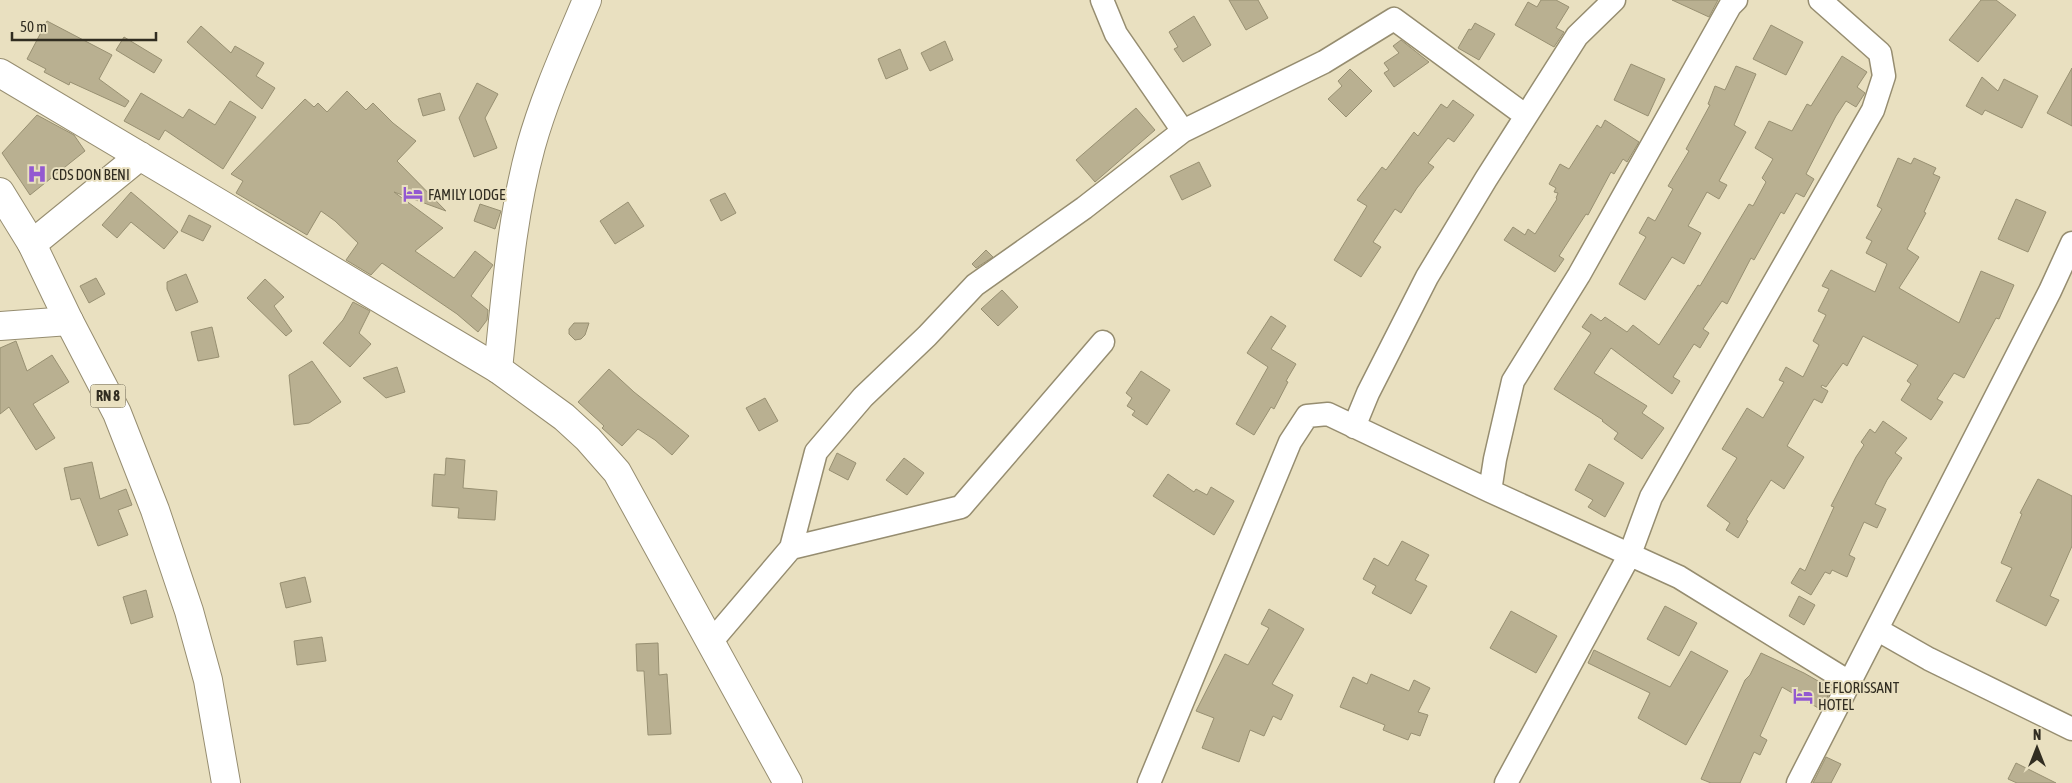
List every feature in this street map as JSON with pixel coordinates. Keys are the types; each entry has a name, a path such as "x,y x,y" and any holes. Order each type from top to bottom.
{"main road":[{"path":"498,369 512,240 531,146 555,78 586,0"},
{"path":"0,73 498,369 564,417 617,472 788,783"},
{"path":"32,244 140,156"},
{"name":"RN 8","path":"0,192 32,244 69,321 117,413 155,510 208,680 226,783"},
{"path":"0,326 69,321"}],"street":[{"path":"1102,0 1116,34 1183,131"},
{"path":"1354,427 1368,393 1427,277 1486,178 1577,36 1614,0"},
{"path":"1490,491 1495,458 1513,381 1579,275 1730,6 1736,0"},
{"path":"1506,783 1630,554 1651,497 1873,110 1884,76 1880,52 1820,0"},
{"path":"712,642 790,548 816,452 863,397 927,336 975,285 1084,208 1183,131 1324,62 1394,19 1526,116"},
{"path":"1798,783 2050,291 2072,242"},
{"path":"790,548 961,507 1103,342"},
{"path":"1149,783 1290,442 1307,416 1328,414 1490,491 1680,577 1849,682"},
{"path":"1878,630 1930,659 2072,729"}],"building":[{"path":"1229,0 1258,0 1268,18 1246,30"},
{"path":"1541,0 1556,0 1569,7 1556,28 1564,32 1554,47 1515,25 1528,2 1537,7"},
{"path":"1672,0 1718,0 1709,17"},
{"path":"1981,0 1996,0 2016,15 1978,62 1949,40"},
{"path":"1194,16 1211,45 1183,62 1174,49 1178,47 1169,32"},
{"path":"47,21 112,55 99,79 129,101 125,107 70,82 69,85 44,72 46,69 27,59"},
{"path":"1475,23 1495,34 1479,60 1458,48 1469,29 1471,30"},
{"path":"1771,25 1803,42 1786,75 1753,59"},
{"path":"201,26 231,53 235,46 264,63 256,76 275,88 262,109 187,42"},
{"path":"124,37 162,60 154,73 116,50"},
{"path":"1401,40 1429,62 1394,87 1384,73 1389,70 1384,63 1399,53 1393,46"},
{"path":"945,41 953,60 930,71 921,53"},
{"path":"900,49 908,69 886,79 878,59"},
{"path":"1842,56 1867,72 1857,87 1865,93 1856,107 1846,101 1836,116 1806,174 1814,179 1804,197 1796,193 1784,214 1781,212 1754,260 1751,258 1727,304 1722,301 1703,329 1709,333 1700,348 1694,344 1673,377 1680,381 1672,394 1611,348 1594,373 1647,406 1642,413 1664,428 1642,459 1614,439 1618,433 1603,420 1554,389 1591,333 1582,327 1591,314 1601,321 1605,317 1627,332 1633,325 1659,345 1698,285 1700,286 1749,204 1753,206 1766,182 1762,178 1773,159 1755,148 1769,121 1792,131 1807,104 1811,106"},
{"path":"1631,64 1665,79 1648,116 1614,100"},
{"path":"1736,66 1756,74 1734,125 1746,132 1719,181 1727,185 1719,199 1707,192 1688,226 1701,233 1684,264 1672,257 1645,300 1619,284 1646,237 1639,233 1648,217 1655,221 1673,189 1668,186 1689,151 1686,149 1710,105 1708,104 1715,86 1725,90"},
{"path":"2072,68 2072,126 2047,113"},
{"path":"1350,69 1372,91 1346,117 1328,99 1342,86 1338,81"},
{"path":"1982,77 1998,91 2004,79 2038,96 2022,128 1985,110 1982,115 1966,106"},
{"path":"477,83 498,94 485,118 497,148 474,157 459,118"},
{"path":"347,91 366,110 373,103 393,123 416,141 397,161 446,211 394,192 443,228 415,251 454,278 475,251 493,265 471,296 488,310 487,320 478,332 457,314 382,263 371,275 346,260 358,243 335,221 321,211 307,235 236,193 243,181 231,174 305,99 314,107 318,103 327,112"},
{"path":"141,93 183,118 189,109 215,125 230,101 256,117 223,169 165,130 159,140 124,121"},
{"path":"440,93 445,110 423,116 418,99"},
{"path":"1453,100 1474,115 1454,142 1448,138 1428,163 1434,167 1417,188 1401,213 1395,209 1373,242 1381,247 1361,277 1334,260 1367,206 1357,200 1382,167 1386,170 1414,132 1418,136 1441,104 1447,108"},
{"path":"1136,108 1155,130 1095,182 1076,160"},
{"name":"CDS DON BENI","path":"37,115 74,135 85,151 30,195 2,153"},
{"path":"1605,120 1639,142 1627,162 1623,159 1614,174 1611,172 1588,215 1586,214 1559,256 1564,259 1555,272 1504,240 1513,227 1525,235 1528,229 1535,234 1557,199 1558,193 1554,192 1556,188 1549,184 1560,164 1569,169 1597,125 1601,128"},
{"path":"1898,158 1911,164 1914,158 1936,168 1933,174 1940,177 1924,212 1926,213 1907,249 1919,257 1899,288 1959,323 1981,271 2014,285 1999,319 1996,318 1964,378 1954,373 1937,399 1943,402 1931,420 1901,400 1911,384 1907,381 1918,365 1863,336 1847,366 1843,363 1826,387 1822,385 1821,387 1828,391 1822,403 1814,399 1787,446 1804,457 1784,489 1771,480 1746,520 1748,521 1738,538 1726,530 1730,523 1707,506 1737,458 1722,449 1747,408 1763,418 1784,382 1779,380 1786,367 1803,377 1819,345 1813,341 1826,315 1818,311 1829,289 1822,286 1831,270 1875,292 1887,264 1866,253 1872,241 1866,238 1882,209 1877,206"},
{"path":"1199,162 1211,186 1182,200 1170,176"},
{"path":"131,192 178,232 164,249 131,222 117,238 102,225"},
{"path":"725,193 736,213 721,221 710,200"},
{"path":"2016,199 2046,212 2028,252 1998,239"},
{"path":"628,202 644,226 615,244 600,221"},
{"path":"480,204 501,211 495,229 474,221"},
{"path":"189,215 211,226 203,241 181,231"},
{"path":"986,250 993,257 976,268 972,264"},
{"path":"186,274 198,302 176,311 167,289 167,282"},
{"path":"96,278 105,294 89,303 80,286"},
{"path":"265,279 284,297 274,306 292,331 286,336 247,298"},
{"path":"1002,290 1018,307 998,326 981,309"},
{"path":"353,302 370,311 359,333 371,344 350,367 323,343 343,320"},
{"path":"1271,316 1286,326 1271,349 1296,364 1286,381 1288,382 1274,409 1271,407 1254,435 1236,424 1268,367 1247,353"},
{"path":"574,323 589,323 585,335 581,339 575,340 569,334 569,329"},
{"path":"212,327 219,357 198,361 191,332"},
{"path":"16,341 27,371 52,355 69,382 33,404 55,438 36,450 9,407 0,414 0,348"},
{"path":"312,361 341,402 309,423 294,425 289,375"},
{"path":"397,367 405,392 386,398 363,378"},
{"path":"609,369 634,392 689,436 672,455 655,440 638,429 622,446 578,402"},
{"path":"1141,371 1170,390 1147,425 1132,415 1135,411 1127,406 1132,398 1126,393"},
{"path":"765,398 778,421 759,431 746,408"},
{"path":"1883,421 1907,438 1895,453 1902,458 1887,480 1875,504 1886,509 1877,528 1864,522 1849,555 1855,558 1847,577 1832,570 1830,574 1825,572 1811,595 1791,583 1800,568 1805,571 1834,507 1831,506 1864,445 1861,442 1870,429 1875,433"},
{"path":"837,453 856,463 848,480 829,470"},
{"path":"446,458 465,460 463,488 497,491 495,520 458,518 459,508 432,506 434,474 445,475"},
{"path":"904,458 924,473 907,495 886,480"},
{"path":"92,462 100,499 126,489 132,505 118,510 128,535 98,546 80,498 71,500 64,468"},
{"path":"1589,464 1624,483 1605,517 1588,507 1593,500 1575,490"},
{"path":"1168,474 1194,492 1196,489 1207,495 1211,487 1234,501 1214,535 1153,496"},
{"path":"2038,479 2072,496 2072,546 2050,596 2059,600 2046,626 1996,601 2012,568 2001,563 2022,514 2020,513"},
{"path":"1402,541 1429,555 1415,580 1427,586 1411,614 1372,593 1376,586 1363,579 1374,558 1388,566"},
{"path":"305,577 311,602 286,608 280,583"},
{"path":"146,590 153,617 131,624 123,597"},
{"path":"1799,596 1815,605 1804,625 1789,616"},
{"path":"1665,606 1697,623 1679,656 1647,639"},
{"path":"1269,609 1304,629 1272,684 1293,695 1281,720 1273,716 1264,736 1250,730 1239,762 1202,748 1214,718 1196,711 1225,654 1248,665 1269,628 1261,624"},
{"path":"1511,611 1557,636 1536,673 1490,648"},
{"path":"322,637 326,661 297,665 294,641"},
{"path":"658,643 659,675 667,674 671,734 648,735 644,671 637,671 636,644"},
{"path":"1594,650 1670,687 1691,651 1728,671 1686,745 1638,718 1650,693 1588,663"},
{"path":"1761,653 1804,673 1832,689 1820,709 1782,687 1760,736 1767,740 1760,755 1754,752 1740,783 1711,783 1701,779 1745,680 1750,675"},
{"path":"1371,674 1409,691 1414,680 1430,688 1418,712 1428,715 1420,736 1411,733 1408,740 1383,730 1385,725 1340,707 1353,677 1367,684"},
{"path":"1826,757 1841,764 1831,783 1813,783"},
{"path":"2016,763 2056,783 2017,783 2008,779"}],"place":[{"name":"CDS DON BENI","path":"37,174"},
{"name":"FAMILY LODGE","path":"413,194"},
{"name":"LE FLORISSANT HOTEL","path":"1803,696"}]}
